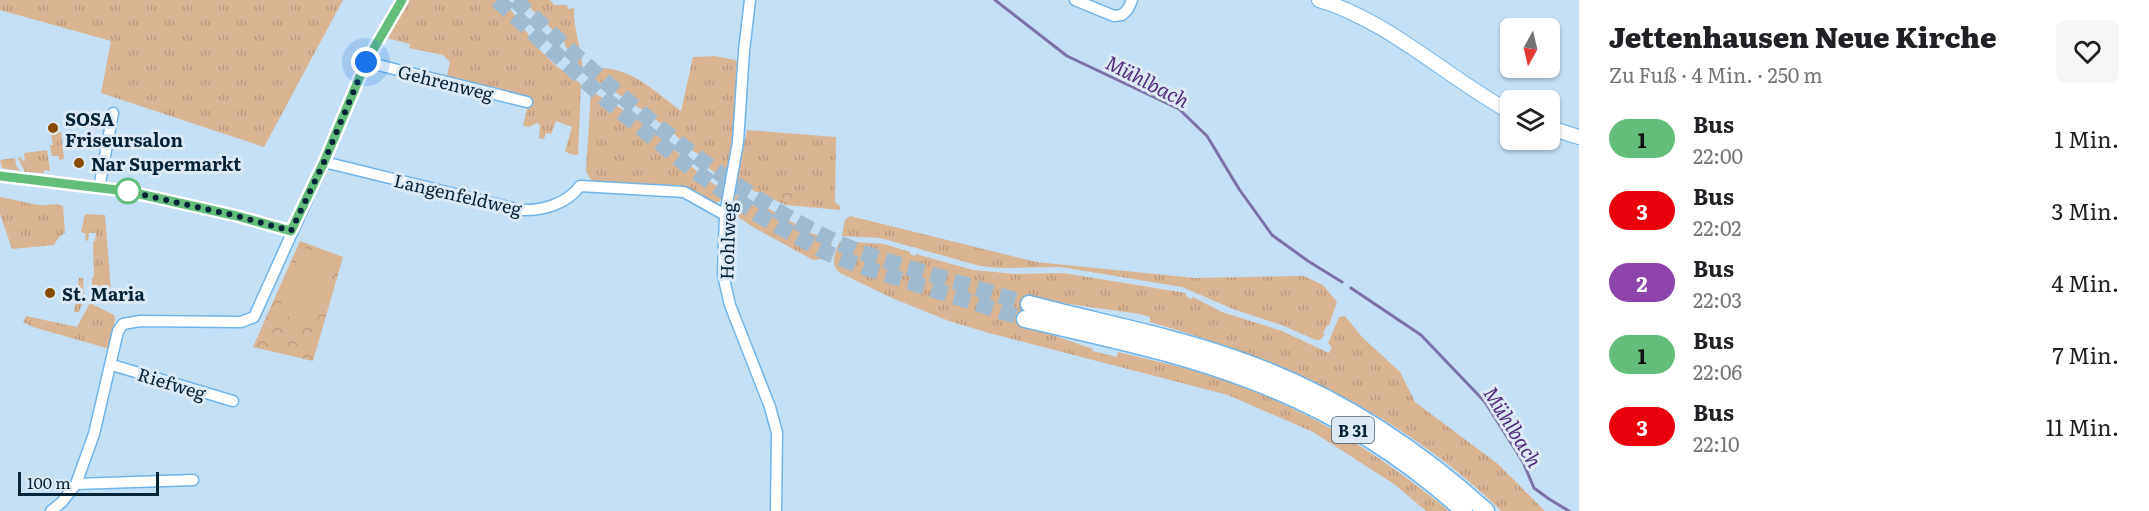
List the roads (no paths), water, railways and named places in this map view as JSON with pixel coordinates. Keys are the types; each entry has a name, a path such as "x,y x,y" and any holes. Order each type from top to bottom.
{"highway":[{"name":"B 31","path":"1464,511 1422,476 1374,443 1330,417 1276,390 1228,372 1027,311 1195,346 1284,378 1344,407 1398,441 1436,468 1486,511"}],"street":[{"path":"51,511 62,502 76,484 94,434 112,365 118,331 123,324 140,321 241,322 254,316 324,162 366,62 402,0"},
{"name":"Hohlweg","path":"750,0 738,142 725,214 723,275 730,304 770,407 777,433 776,511"},
{"path":"1075,0 1114,16 1122,15 1132,0"},
{"path":"1318,0 1360,15 1500,106"},
{"name":"Gehrenweg","path":"366,62 527,102"},
{"path":"99,188 113,113"},
{"path":"1560,131 1579,137"},
{"name":"Langenfeldweg","path":"324,162 521,210 540,210 564,200 575,193 580,186 684,192 725,214"},
{"path":"0,176 126,191 237,216 291,231"},
{"name":"Riefweg","path":"112,365 233,401"},
{"path":"76,484 193,480"}],"waterway":[{"name":"Mühlbach","path":"995,0 1067,56 1179,109 1207,136 1239,189 1272,235 1342,282"},
{"name":"Mühlbach","path":"1351,288 1421,335 1485,402 1523,462 1534,488 1569,511"}],"tunnel":[{"path":"497,0 605,99 694,171 762,217 827,253 866,268 1025,319"},
{"path":"515,0 588,67 664,131 744,190 786,216 861,252 1029,304"}],"place":[{"name":"SOSA Friseursalon","path":"53,128"},
{"name":"Nar Supermarkt","path":"79,163"},
{"name":"St. Maria","path":"50,293"}]}
